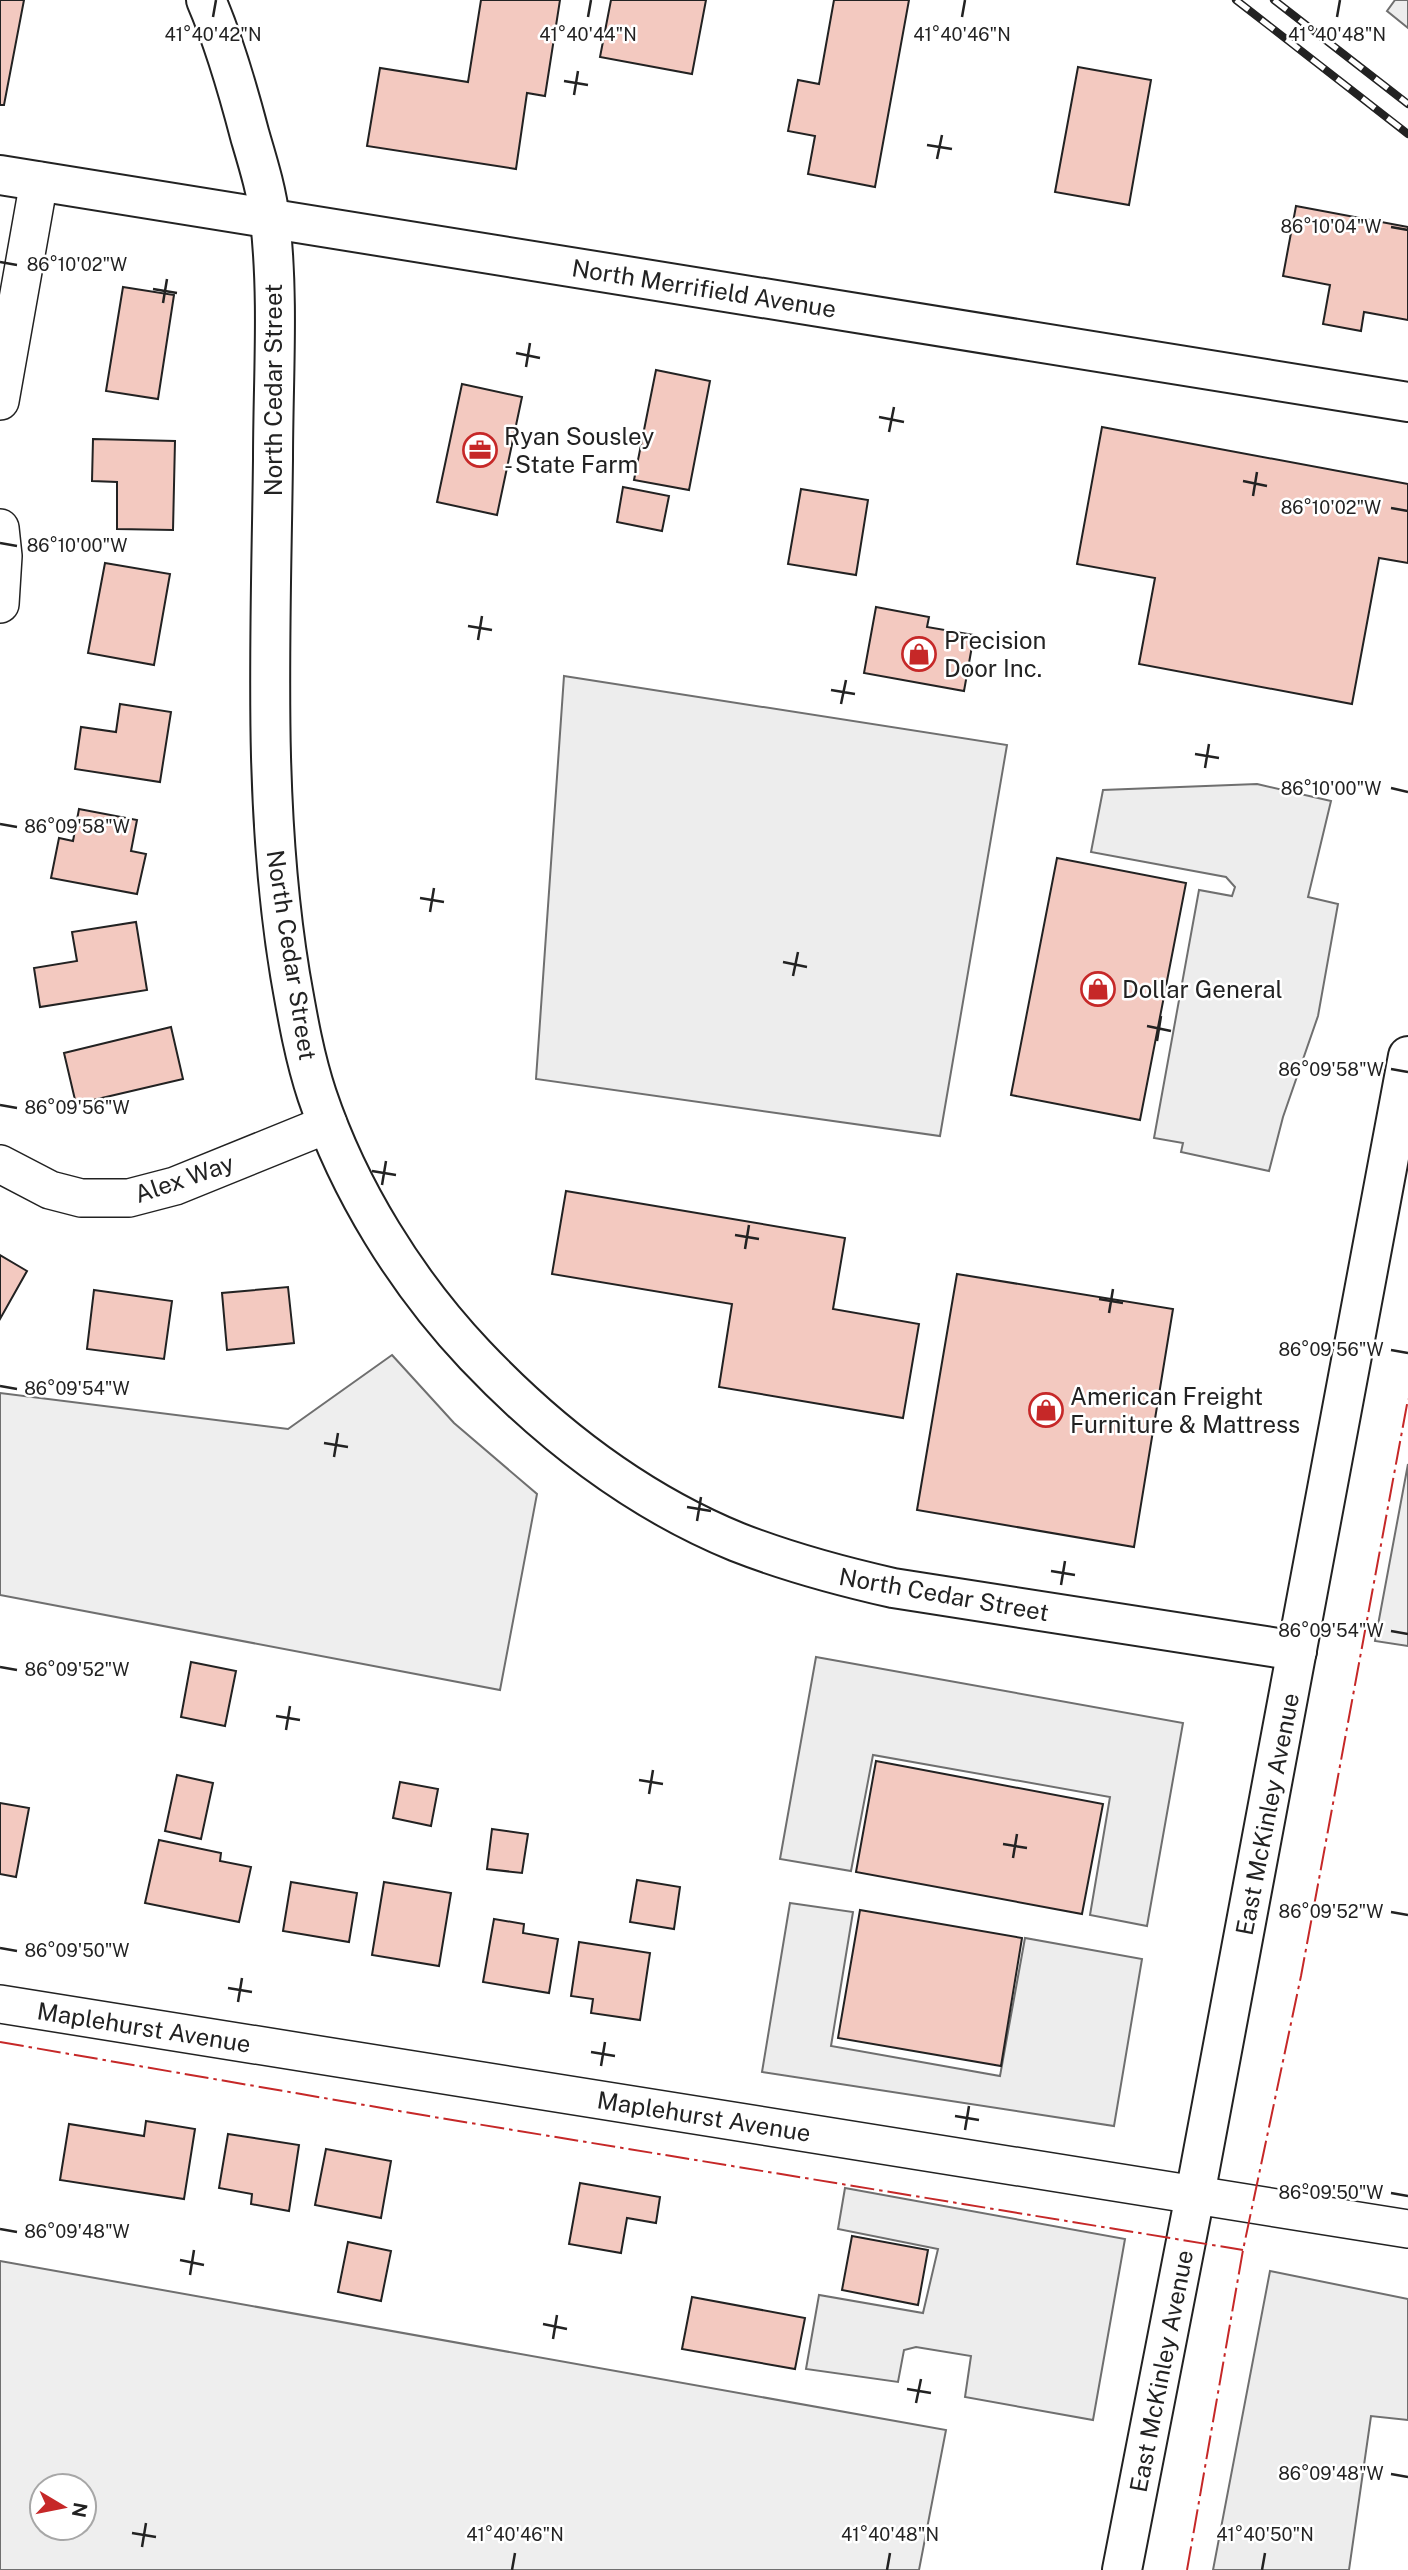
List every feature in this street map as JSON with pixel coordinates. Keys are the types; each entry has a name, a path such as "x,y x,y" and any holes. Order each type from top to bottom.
{"street":[{"name":"North Cedar Street","path":"206,0 236,83 270,217 274,285 271,667 273,837 282,922 296,1007 316,1091 342,1158 389,1245 447,1325 515,1397 565,1440 647,1496 735,1541 829,1574 893,1588 1297,1651"},
{"name":"North Merrifield Avenue","path":"0,175 1408,402"},
{"path":"0,401 39,181"},
{"path":"0,528 3,556 0,604"},
{"name":"East McKinley Avenue","path":"1122,2570 1195,2195 1408,1056"},
{"name":"Alex Way","path":"0,1164 50,1191 81,1198 129,1198 175,1186 328,1124"},
{"name":"Maplehurst Avenue","path":"0,2004 1408,2229"}],"shaded area":[{"path":"1395,0 1408,0 1408,28 1387,11"},
{"path":"564,676 1007,745 940,1136 536,1079"},
{"path":"1257,784 1331,801 1308,897 1338,904 1318,1016 1283,1117 1269,1171 1181,1152 1183,1143 1154,1138 1199,890 1232,896 1235,887 1226,877 1091,852 1103,790"},
{"path":"392,1355 454,1423 537,1494 500,1690 0,1595 0,1393 288,1429"},
{"path":"1408,1464 1408,1646 1375,1641"},
{"path":"816,1657 1183,1723 1147,1926 1090,1915 1110,1797 873,1755 851,1871 780,1859"},
{"path":"790,1903 853,1912 831,2046 1000,2076 1025,1938 1142,1959 1114,2126 762,2072"},
{"path":"845,2188 1125,2239 1093,2420 965,2397 971,2356 916,2347 904,2350 898,2382 806,2369 819,2295 923,2313 938,2249 838,2229"},
{"path":"0,2261 946,2430 919,2570 0,2570"},
{"path":"1270,2271 1408,2299 1408,2420 1371,2416 1349,2570 1213,2570"}],"building":[{"path":"0,0 24,0 4,105 0,105"},
{"path":"481,0 560,0 545,96 527,93 516,169 367,146 380,68 468,82"},
{"path":"611,0 706,0 692,74 600,57"},
{"path":"834,0 909,0 875,187 808,174 815,136 788,131 798,80 819,84"},
{"path":"1078,67 1151,80 1129,205 1055,192"},
{"path":"1296,206 1408,227 1408,320 1364,312 1361,331 1323,324 1330,285 1283,276"},
{"path":"123,287 174,295 158,399 106,391"},
{"path":"656,370 710,381 689,490 634,480"},
{"name":"Ryan Sousley - State Farm","path":"462,384 522,397 497,515 437,502"},
{"path":"1102,427 1408,484 1408,563 1379,558 1352,704 1139,664 1155,578 1077,564"},
{"path":"93,439 175,441 173,530 117,529 117,482 92,481"},
{"path":"623,487 669,496 662,531 617,522"},
{"path":"801,489 868,500 856,575 788,564"},
{"path":"105,563 170,574 154,665 88,653"},
{"name":"Precision Door Inc.","path":"876,607 929,617 927,627 974,635 964,691 864,673"},
{"path":"120,704 171,712 160,782 75,769 81,727 116,732"},
{"path":"79,809 137,820 131,851 146,854 137,894 51,878 59,838 73,841"},
{"name":"Dollar General","path":"1057,858 1186,883 1140,1120 1011,1095"},
{"path":"136,922 147,990 40,1007 34,968 77,961 72,932"},
{"path":"171,1027 183,1079 76,1104 64,1053"},
{"path":"566,1191 845,1238 833,1309 919,1324 903,1418 719,1387 732,1304 552,1274"},
{"path":"0,1255 27,1271 0,1319"},
{"name":"American Freight Furniture & Mattress","path":"957,1274 1173,1309 1134,1547 917,1510"},
{"path":"288,1287 294,1343 227,1350 222,1293"},
{"path":"94,1290 172,1301 164,1359 87,1349"},
{"path":"191,1662 236,1671 225,1726 181,1717"},
{"path":"876,1761 1103,1804 1082,1914 856,1872"},
{"path":"177,1775 213,1783 201,1839 165,1831"},
{"path":"400,1782 438,1789 431,1826 393,1818"},
{"path":"0,1803 29,1808 16,1877 0,1874"},
{"path":"492,1829 528,1834 522,1873 487,1869"},
{"path":"159,1840 221,1853 220,1861 251,1867 239,1922 145,1903"},
{"path":"637,1880 680,1887 674,1929 630,1922"},
{"path":"291,1882 357,1893 349,1942 283,1931"},
{"path":"384,1882 451,1893 439,1966 372,1955"},
{"path":"860,1910 1022,1938 1001,2066 838,2038"},
{"path":"494,1919 524,1924 523,1933 558,1939 549,1993 483,1982"},
{"path":"579,1942 650,1953 640,2020 591,2013 593,1999 571,1996"},
{"path":"146,2121 195,2129 184,2199 60,2180 69,2124 144,2136"},
{"path":"228,2134 299,2145 289,2211 251,2204 252,2194 219,2188"},
{"path":"326,2149 391,2161 381,2218 315,2205"},
{"path":"580,2183 660,2197 656,2223 627,2218 621,2253 569,2244"},
{"path":"852,2236 928,2250 918,2305 842,2290"},
{"path":"348,2242 391,2251 381,2301 338,2292"},
{"path":"692,2297 805,2318 795,2369 682,2349"}],"railway":[{"path":"1236,0 1408,134"},
{"path":"1274,0 1408,104"}],"power":[{"path":"1187,2570 1243,2250 1301,1976 1408,1399"},
{"path":"0,2042 434,2117 1243,2250"}],"place":[{"name":"Ryan Sousley - State Farm","path":"480,450"},
{"name":"Precision Door Inc.","path":"919,654"},
{"name":"Dollar General","path":"1098,989"},
{"name":"American Freight Furniture & Mattress","path":"1046,1410"}]}
